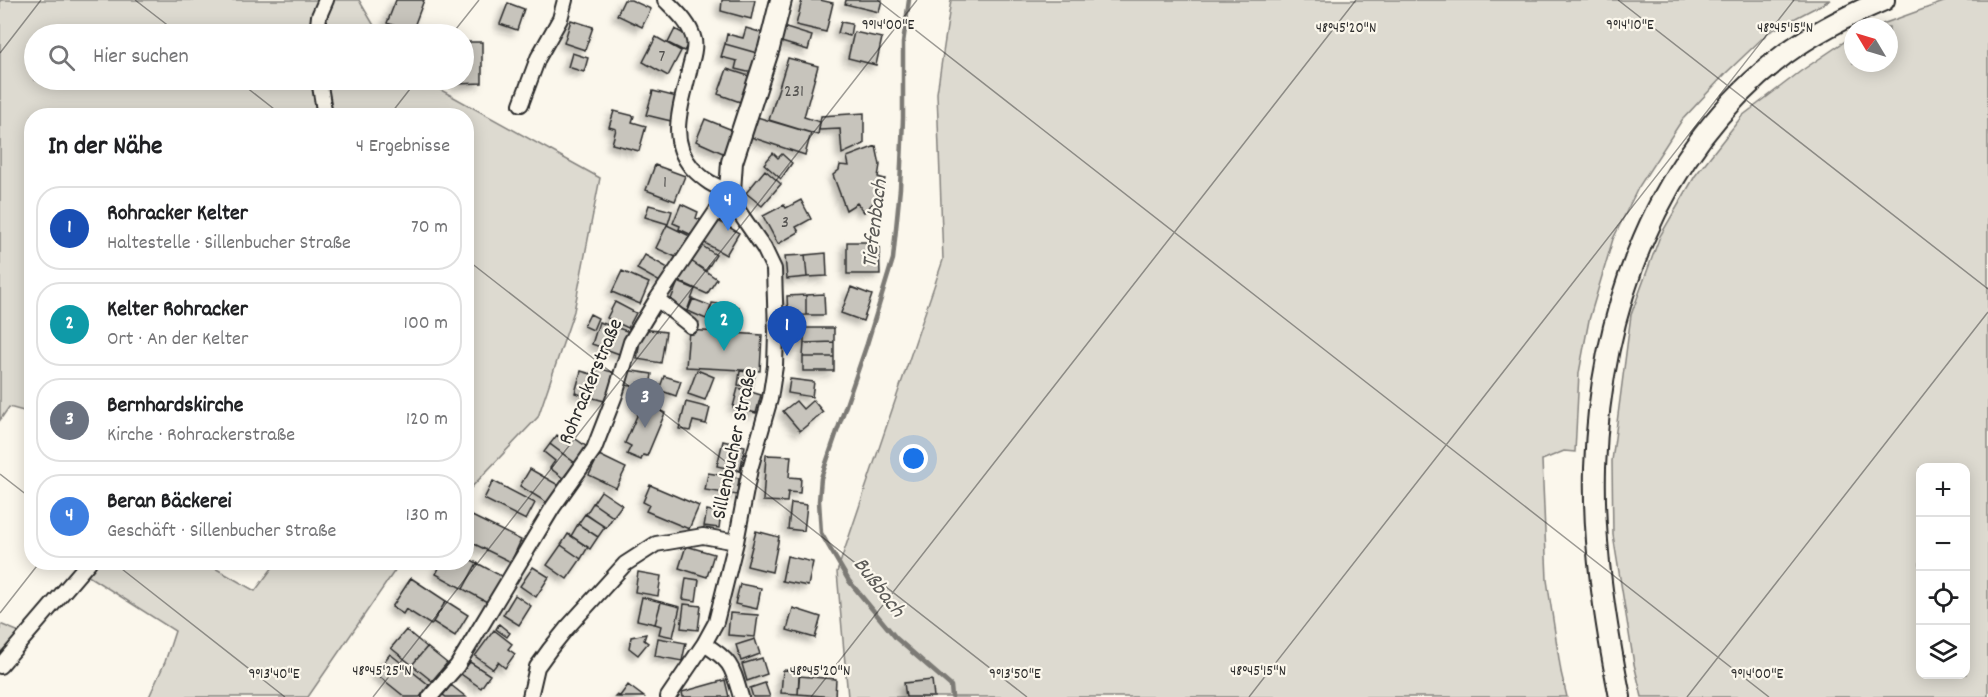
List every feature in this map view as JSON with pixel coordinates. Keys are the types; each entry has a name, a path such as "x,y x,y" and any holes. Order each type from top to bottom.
{"main road":[{"name":"Rohrackerstraße","path":"730,191 732,162 769,48 781,0"},
{"path":"1620,697 1604,601 1598,541 1595,469 1606,363 1616,315 1629,274 1645,232 1667,192 1691,153 1722,113 1753,81 1786,54 1821,31 1884,0"}],"street":[{"path":"318,24 326,0"},
{"path":"520,104 538,58 560,19 565,0"},
{"path":"665,0 682,17 691,31 694,43 693,57 677,124 678,141 688,163 702,178 714,187 730,191"},
{"path":"321,90 324,108"},
{"name":"Rohrackerstraße","path":"430,697 457,666 553,507 594,449 615,395 631,342 657,299 730,191"},
{"name":"Sillenbucher Straße","path":"668,697 716,622 736,542 750,469 770,399 775,366 774,269 730,191"},
{"path":"657,299 691,326"},
{"path":"530,697 537,668 550,649 625,564 656,544 703,536 736,542"},
{"path":"0,666 82,570"},
{"path":"704,644 725,657 732,667 741,697"}],"shaded area":[{"path":"0,0 326,0 319,24 24,24 24,90 441,90 474,108 24,108 24,411 9,407 0,420"},
{"path":"327,0 359,0 373,24 320,24"},
{"path":"951,0 1830,0 1769,32 1682,120 1638,188 1613,239 1589,320 1579,373 1575,452 1564,451 1542,460 1547,580 1567,697 848,697 837,572 943,260 937,93"},
{"path":"1949,0 1988,0 1988,697 1642,697 1634,664 1613,535 1612,461 1631,315 1660,236 1695,176 1742,116 1801,71 1844,42 1844,72 1898,72 1898,18"},
{"path":"474,108 600,178 574,311 538,417 474,485"},
{"path":"84,570 218,570 255,591 271,570 395,570 308,697 149,697 165,662 175,631 82,572"},
{"path":"0,624 27,635 0,664"}],"building":[{"path":"396,0 424,0 415,24 387,23"},
{"path":"624,0 631,0 651,9 642,27 617,15"},
{"path":"722,0 755,0 751,19 721,11"},
{"path":"802,0 833,3 826,32 796,25"},
{"path":"846,0 882,0 879,12 845,4"},
{"path":"508,3 524,9 517,30 500,24"},
{"path":"571,20 593,27 585,50 564,43"},
{"path":"841,22 852,24 850,36 838,33"},
{"path":"783,27 812,36 808,50 778,41"},
{"path":"746,28 763,33 757,53 725,44 727,34 743,38"},
{"path":"675,29 691,38 684,51 668,43"},
{"path":"854,32 882,38 876,65 848,58"},
{"path":"656,37 681,51 668,76 643,62"},
{"path":"474,42 482,42 482,83 474,83"},
{"path":"725,44 757,53 752,73 735,69 737,61 721,57"},
{"path":"572,53 588,58 584,72 568,67"},
{"path":"788,58 818,66 804,117 820,122 818,135 769,120"},
{"path":"727,69 749,76 740,102 718,94"},
{"path":"653,91 677,97 671,121 646,115"},
{"path":"614,111 634,116 632,122 646,126 639,151 612,144 616,129 609,127"},
{"path":"864,113 864,144 842,154 840,129 819,130 821,116"},
{"path":"757,117 811,133 805,155 751,137"},
{"path":"705,119 735,131 725,154 696,141"},
{"path":"876,146 880,165 878,177 885,179 880,191 874,202 864,212 857,203 846,210 833,175 839,170 840,165 849,166 847,157"},
{"path":"773,153 778,158 782,154 792,163 781,179 764,164"},
{"path":"655,165 685,176 675,201 646,190"},
{"path":"765,170 781,184 762,206 746,193"},
{"path":"801,200 811,219 796,227 799,232 778,244 763,216 784,205 786,208"},
{"path":"681,204 698,212 696,218 701,220 694,236 679,229 680,226 673,223"},
{"path":"649,205 672,211 668,224 645,217"},
{"path":"717,220 739,233 726,255 703,242"},
{"path":"667,225 694,238 678,258 656,248"},
{"path":"847,242 879,242 880,274 847,274"},
{"path":"701,245 716,255 706,271 691,261"},
{"path":"826,253 827,276 807,277 805,255"},
{"path":"645,255 668,268 660,282 637,269"},
{"path":"805,255 807,277 787,279 785,256"},
{"path":"691,261 717,279 707,294 677,280"},
{"path":"622,271 649,283 640,304 612,292"},
{"path":"678,282 695,289 687,311 669,304"},
{"path":"851,287 872,295 863,321 841,313"},
{"path":"824,294 825,315 806,315 806,295"},
{"path":"806,295 806,315 788,316 787,296"},
{"path":"693,299 711,306 706,319 688,311"},
{"path":"615,302 636,313 628,328 607,318"},
{"path":"712,303 739,307 735,328 708,323"},
{"path":"590,314 598,318 593,330 584,326"},
{"path":"599,322 630,332 622,355 592,344"},
{"path":"804,328 834,328 834,342 804,343"},
{"path":"642,329 666,332 661,363 637,359"},
{"path":"689,330 762,335 760,371 686,367"},
{"path":"834,342 834,357 803,357 804,343"},
{"path":"803,357 834,357 834,371 803,371"},
{"path":"598,368 616,373 608,402 575,393 581,371 595,375"},
{"path":"626,370 652,374 650,388 624,385"},
{"path":"697,370 714,377 705,400 688,394"},
{"path":"740,371 755,373 753,387 738,385"},
{"path":"664,376 681,381 676,396 659,390"},
{"path":"790,379 814,382 812,397 788,393"},
{"path":"738,388 761,395 756,413 733,407"},
{"path":"653,398 660,401 661,411 665,413 647,456 643,455 641,460 627,454 631,446 625,443 640,409 643,411"},
{"path":"813,400 823,412 800,431 783,411 796,401 803,409"},
{"path":"686,402 710,408 706,424 693,421 690,431 679,429"},
{"path":"557,435 568,444 573,437 587,447 575,463 550,444"},
{"path":"723,441 745,446 740,471 717,466"},
{"path":"550,444 575,463 563,478 550,468 555,461 544,452"},
{"path":"599,455 626,468 616,488 589,475"},
{"path":"766,455 791,456 789,477 801,478 800,493 788,492 787,502 763,501"},
{"path":"530,469 560,486 549,504 520,486"},
{"path":"708,473 739,478 737,495 705,490"},
{"path":"493,481 535,503 526,520 484,499"},
{"path":"650,485 699,506 689,529 646,511 649,505 643,502"},
{"path":"601,491 622,505 613,517 593,503"},
{"path":"593,503 613,517 606,528 586,514"},
{"path":"791,503 807,505 804,531 788,529"},
{"path":"707,510 721,513 719,528 704,526"},
{"path":"585,514 605,527 598,537 578,524"},
{"path":"474,517 521,540 511,562 474,544"},
{"path":"578,524 598,537 590,549 571,536"},
{"path":"756,531 779,537 772,572 747,566"},
{"path":"568,534 588,547 581,559 561,545"},
{"path":"561,545 581,559 567,579 547,565"},
{"path":"686,546 714,554 707,577 679,568"},
{"path":"787,556 813,562 808,586 782,581"},
{"path":"477,563 503,577 489,603 463,589"},
{"path":"533,567 549,577 536,597 520,586"},
{"path":"438,570 473,570 463,589 436,574"},
{"path":"638,572 661,576 658,596 635,592"},
{"path":"411,578 446,601 431,625 406,609 403,614 392,607"},
{"path":"686,578 699,580 696,601 683,599"},
{"path":"740,584 761,588 757,609 735,604"},
{"path":"515,595 531,606 519,625 503,615"},
{"path":"642,597 661,602 655,624 637,620"},
{"path":"446,601 468,615 455,636 433,622"},
{"path":"661,602 680,607 673,637 659,634 661,626 655,624"},
{"path":"684,604 701,606 698,630 681,628"},
{"path":"793,608 821,617 815,638 787,630"},
{"path":"730,613 758,615 755,637 728,635"},
{"path":"499,624 510,633 507,637 496,629"},
{"path":"406,630 427,647 412,665 391,648"},
{"path":"494,630 512,644 508,649 515,654 505,668 498,662 493,669 475,656"},
{"path":"646,634 644,640 648,643 638,655 629,648 631,637"},
{"path":"658,638 686,643 682,661 655,656"},
{"path":"755,639 760,654 741,661 736,645"},
{"path":"427,647 447,663 432,681 412,665"},
{"path":"390,654 429,685 420,697 405,697 375,673"},
{"path":"762,658 767,674 747,681 742,664"},
{"path":"470,662 490,675 481,688 461,674"},
{"path":"783,670 800,671 798,694 781,693"},
{"path":"799,676 836,679 835,697 798,694"},
{"path":"725,680 729,697 683,697 682,692"},
{"path":"932,680 934,697 906,697 904,683"},
{"path":"765,683 770,697 753,697 750,688"},
{"path":"451,685 466,697 443,695"},
{"path":"628,685 644,697 615,697 620,696"}],"waterway":[{"name":"Tiefenbach","path":"909,0 903,43 900,188 893,259 867,344 821,478 819,501 821,533 849,581 896,638 951,686 952,697"}],"place":[{"name":"Beran Bäckerei","path":"728,231"},
{"name":"Kelter Rohracker","path":"724,351"},
{"name":"Rohracker Kelter","path":"787,356"},
{"name":"Bernhardskirche","path":"645,428"}],"water label":[{"name":"Bußbach","path":"878,588"}]}
